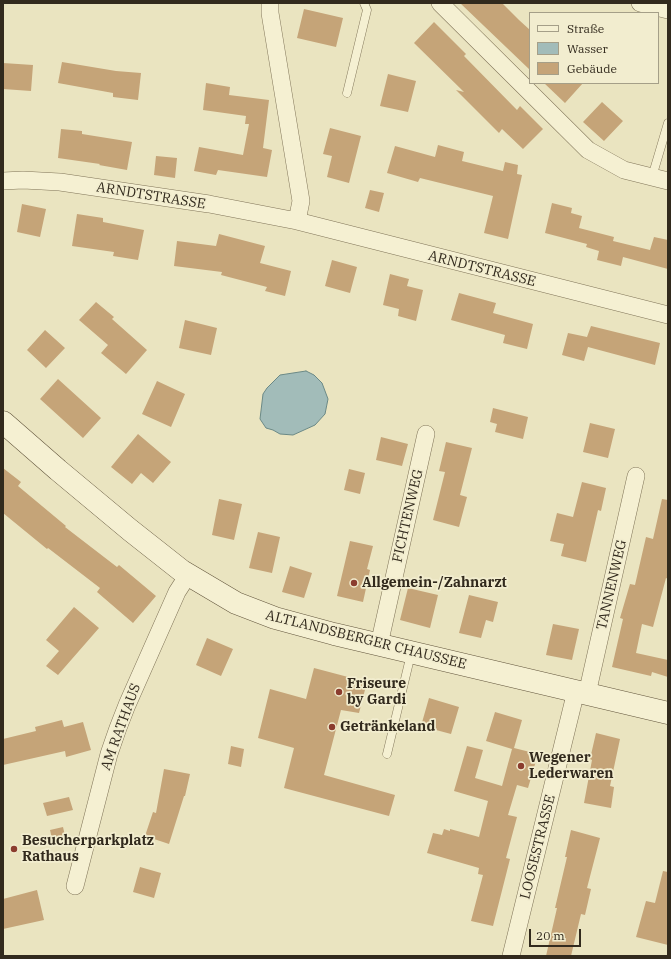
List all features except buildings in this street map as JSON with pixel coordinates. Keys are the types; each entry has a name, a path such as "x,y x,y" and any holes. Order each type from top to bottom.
{"main road":[{"name":"ALTLANDSBERGER CHAUSSEE","path":"3,422 124,526 188,575 236,603 274,618 379,645 668,713"}],"street":[{"path":"270,3 270,13 300,201 297,221"},
{"path":"440,3 588,150 624,170 668,181"},
{"path":"640,3 668,10"},
{"name":"ARNDTSTRASSE","path":"3,181 23,180 60,182 209,204 297,221 668,315"},
{"name":"FICHTENWEG","path":"379,645 426,434"},
{"name":"TANNENWEG","path":"581,693 636,476"},
{"name":"AM RATHAUS","path":"75,886 109,754 118,728 178,592 188,575"},
{"name":"LOOSESTRASSE","path":"511,956 581,693"}],"lane":[{"path":"347,93 367,10 364,3"},
{"path":"652,177 668,123"},
{"path":"387,754 411,653"}],"water":[{"path":"306,371 314,375 322,383 328,399 325,414 315,425 293,435 280,434 266,428 260,419 263,394 267,388 280,375"}],"place":[{"name":"Allgemein-/Zahnarzt","path":"354,583"},
{"name":"Friseure by Gardi","path":"339,692"},
{"name":"Getränkeland","path":"332,727"},
{"name":"Wegener Lederwaren","path":"521,766"},
{"name":"Besucherparkplatz Rathaus","path":"14,849"}]}
